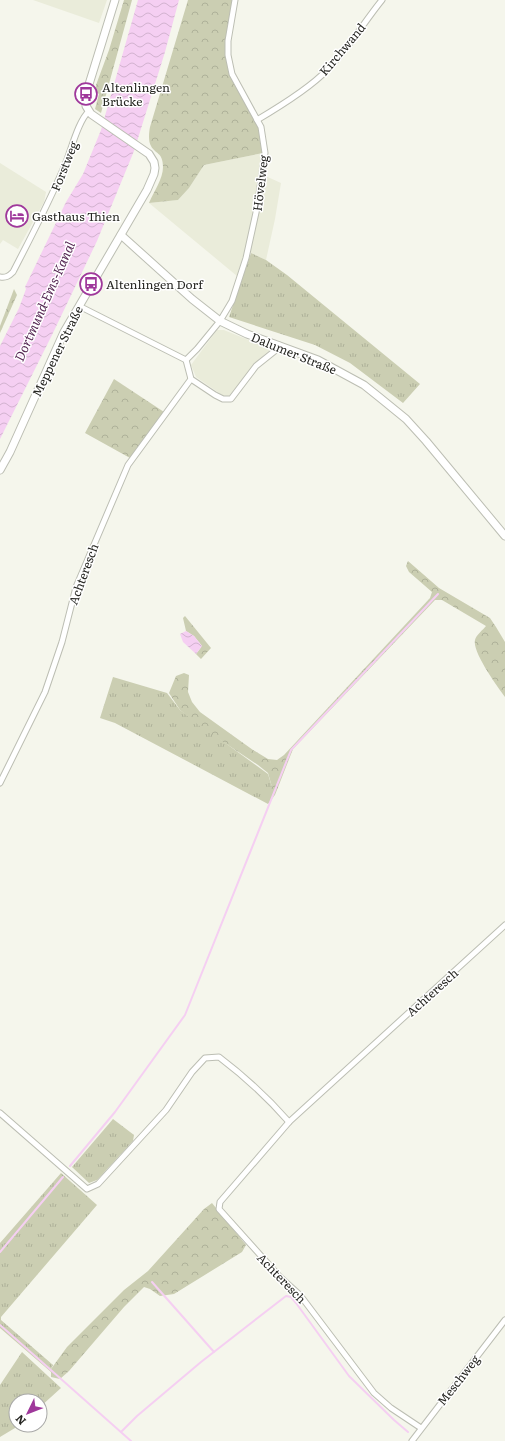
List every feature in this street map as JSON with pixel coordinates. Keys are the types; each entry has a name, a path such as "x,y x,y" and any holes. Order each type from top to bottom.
{"main road":[{"path":"88,111 86,94 116,0"},
{"name":"Meppener Straße","path":"0,470 10,452 64,332 147,190 154,174 154,162 145,152 88,111"},
{"name":"Dalumer Straße","path":"121,235 192,299 220,321 247,334 318,360 364,385 393,408 426,441 505,536"}],"street":[{"name":"Hövelweg","path":"220,321 232,301 246,258 257,208 265,153 261,128 232,74 229,64 228,41 235,0"},
{"name":"Kirchwand","path":"257,120 303,90 327,70 382,0"},
{"name":"Forstweg","path":"0,278 10,276 13,272 43,215 73,146 81,120 88,111"},
{"path":"79,306 186,360 191,378 223,399 231,399 256,366 276,350 279,345"},
{"path":"186,360 220,321"},
{"name":"Achteresch","path":"0,783 45,692 62,642 76,587 128,465 191,378"},
{"name":"Achteresch","path":"421,1428 391,1408 374,1392 300,1295 279,1276 219,1209 220,1202 289,1122 505,925"},
{"path":"0,1113 87,1189 98,1184 166,1110 192,1072 205,1058 219,1057 273,1103 289,1122"},
{"name":"Meschweg","path":"412,1441 505,1320"}],"shaded area":[{"path":"33,0 107,0 99,23"},
{"path":"263,153 261,174 281,183 275,219 266,260 251,253 243,257 237,276 149,203 178,200 189,188 204,165"},
{"path":"0,163 46,192 44,202 18,249 3,240 0,244"},
{"path":"217,330 224,330 271,349 256,362 231,395 226,397 196,377 191,365"}],"green space":[{"path":"124,0 132,0 101,113 95,109 99,94 96,92 96,85 109,50"},
{"path":"188,0 235,0 227,64 260,125 263,153 204,165 189,188 178,200 149,203 163,172 162,159 150,144 150,127"},
{"path":"251,253 266,260 287,275 420,384 403,403 350,363 315,345 229,317"},
{"path":"14,289 17,295 0,333 0,326"},
{"path":"114,379 164,412 130,458 85,433"},
{"path":"408,561 439,588 490,618 505,642 505,697 477,653 475,640 478,634 486,626 442,600 435,600 293,749 275,795 272,797 270,793 272,787 268,773 201,727 180,710 169,693 176,676 184,673 189,675 188,692 192,702 200,712 253,750 268,759 277,760 284,755 430,598 432,592 409,572 406,566"},
{"path":"185,616 211,648 201,659 196,654 202,646 194,636 186,631 183,618"},
{"path":"113,677 167,693 180,710 268,774 272,787 272,797 275,795 268,804 115,723 100,718"},
{"path":"113,1119 134,1135 133,1141 97,1180 89,1183 72,1167"},
{"path":"61,1173 97,1205 1,1317 1,1320 53,1365 51,1372 0,1328 0,1243"},
{"path":"212,1203 246,1245 242,1252 174,1294 160,1296 144,1287 124,1307 69,1371 60,1379 51,1377 51,1369 67,1347 124,1290 148,1271 204,1209"},
{"path":"22,1352 61,1388 48,1400 48,1393 8,1393 8,1432 0,1437 0,1385"}],"water":[{"name":"Dortmund-Ems-Kanal","path":"138,0 179,0 165,52 134,151 97,241 0,439 0,346 19,308 26,289 25,287 66,202 83,174 101,130"},
{"path":"186,631 194,636 202,646 196,654 183,642 180,634"}],"waterway":[{"path":"70,1166 115,1112 185,1015 291,750 438,594"},
{"path":"0,1252 63,1177"},
{"path":"152,1282 214,1352"},
{"path":"121,1432 137,1416 201,1362 286,1296 291,1297 296,1303 349,1376 408,1432"},
{"path":"0,1325 131,1441"}],"place":[{"name":"Altenlingen Brücke","path":"86,94"},
{"name":"Gasthaus Thien","path":"17,216"},
{"name":"Altenlingen Dorf","path":"91,284"}]}
